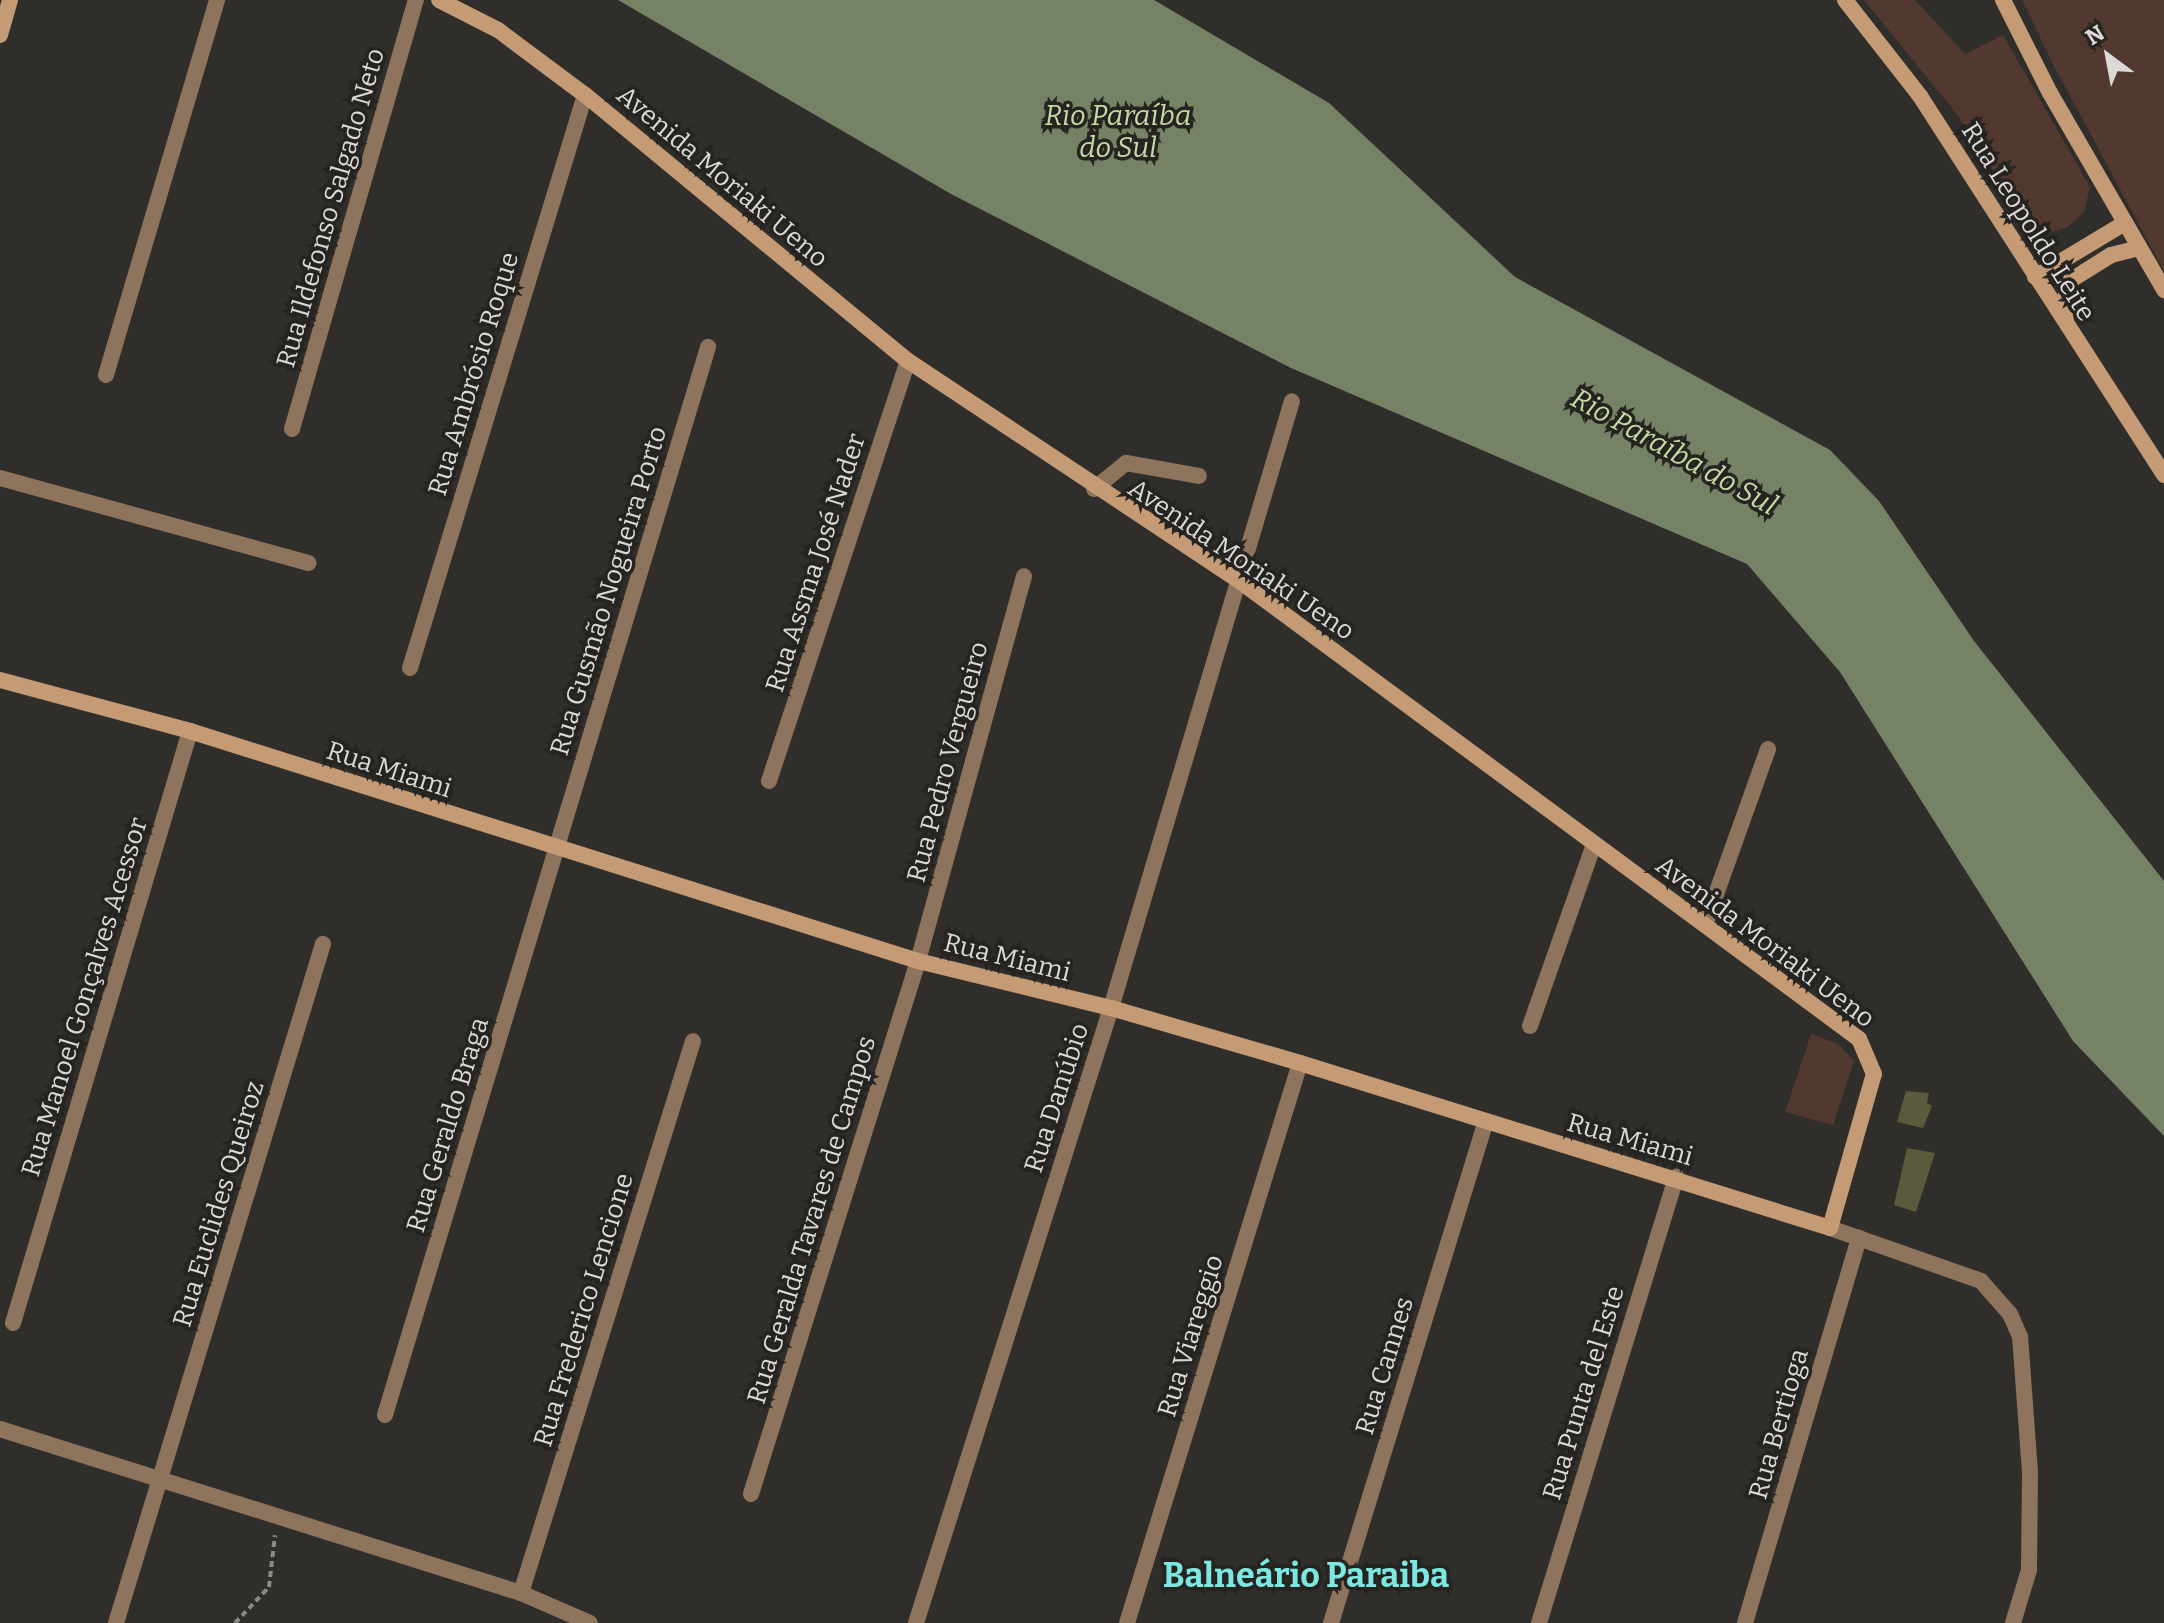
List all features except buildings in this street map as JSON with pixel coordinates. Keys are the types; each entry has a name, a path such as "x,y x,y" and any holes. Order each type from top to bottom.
{"street":[{"path":"0,35 10,0"},
{"path":"106,375 217,0"},
{"name":"Rua Ildefonso Salgado Neto","path":"292,429 416,0"},
{"name":"Avenida Moriaki Ueno","path":"439,0 498,30 585,95 908,361 1094,489 1238,580 1859,1039 1873,1062 1874,1074 1830,1228"},
{"name":"Rua Leopoldo Leite","path":"1845,0 1920,96 2164,475"},
{"path":"2003,0 2164,290"},
{"name":"Rua Ambrósio Roque","path":"410,668 585,95"},
{"path":"2038,282 2125,223"},
{"path":"2038,282 2071,280 2111,255 2139,248"},
{"path":"2067,328 2063,304 2071,280"},
{"name":"Rua Gusmão Nogueira Porto","path":"556,848 708,347"},
{"name":"Rua Assma José Nader","path":"769,781 908,361"},
{"name":"Rua Danúbio","path":"916,1623 1111,1008 1292,401"},
{"path":"1094,489 1126,463 1199,476"},
{"path":"0,478 308,563"},
{"name":"Rua Pedro Vergueiro","path":"918,961 1024,576"},
{"name":"Rua Miami","path":"0,680 190,731 918,961 1111,1008 1300,1063 1485,1124 1676,1177 1981,1281 1997,1295 2020,1336 2030,1472 2029,1570 2013,1623"},
{"name":"Rua Manoel Gonçalves Acessor","path":"13,1323 190,731"},
{"path":"1705,925 1768,749"},
{"path":"1530,1026 1594,844"},
{"name":"Rua Geraldo Braga","path":"385,1415 556,848"},
{"name":"Rua Euclides Queiroz","path":"116,1623 323,944"},
{"name":"Rua Geralda Tavares de Campos","path":"751,1494 918,961"},
{"name":"Rua Frederico Lencione","path":"521,1593 693,1041"},
{"name":"Rua Viareggio","path":"1127,1623 1300,1063"},
{"name":"Rua Cannes","path":"1331,1623 1485,1124"},
{"name":"Rua Punta del Este","path":"1539,1623 1676,1177"},
{"name":"Rua Bertioga","path":"1745,1623 1859,1238"},
{"path":"0,1429 521,1593 590,1623"}],"path":[{"path":"235,1623 269,1587 275,1556 274,1514"}],"shaded area":[{"path":"1864,0 1915,0 1965,54 2003,35 2090,187 2084,212 2068,227 2049,233 2028,225 1956,113"},
{"path":"2022,0 2164,0 2164,271 2054,66"},
{"path":"1811,1034 1838,1044 1854,1061 1833,1125 1785,1112"}],"water":[{"name":"Rio Paraíba do Sul","path":"618,0 1154,0 1329,103 1515,277 1830,450 1879,501 1974,641 2164,881 2164,1136 2073,1041 1840,672 1747,564 1291,368 951,194"}],"district":[{"name":"Balneário Paraiba","path":"1306,1576"}]}
